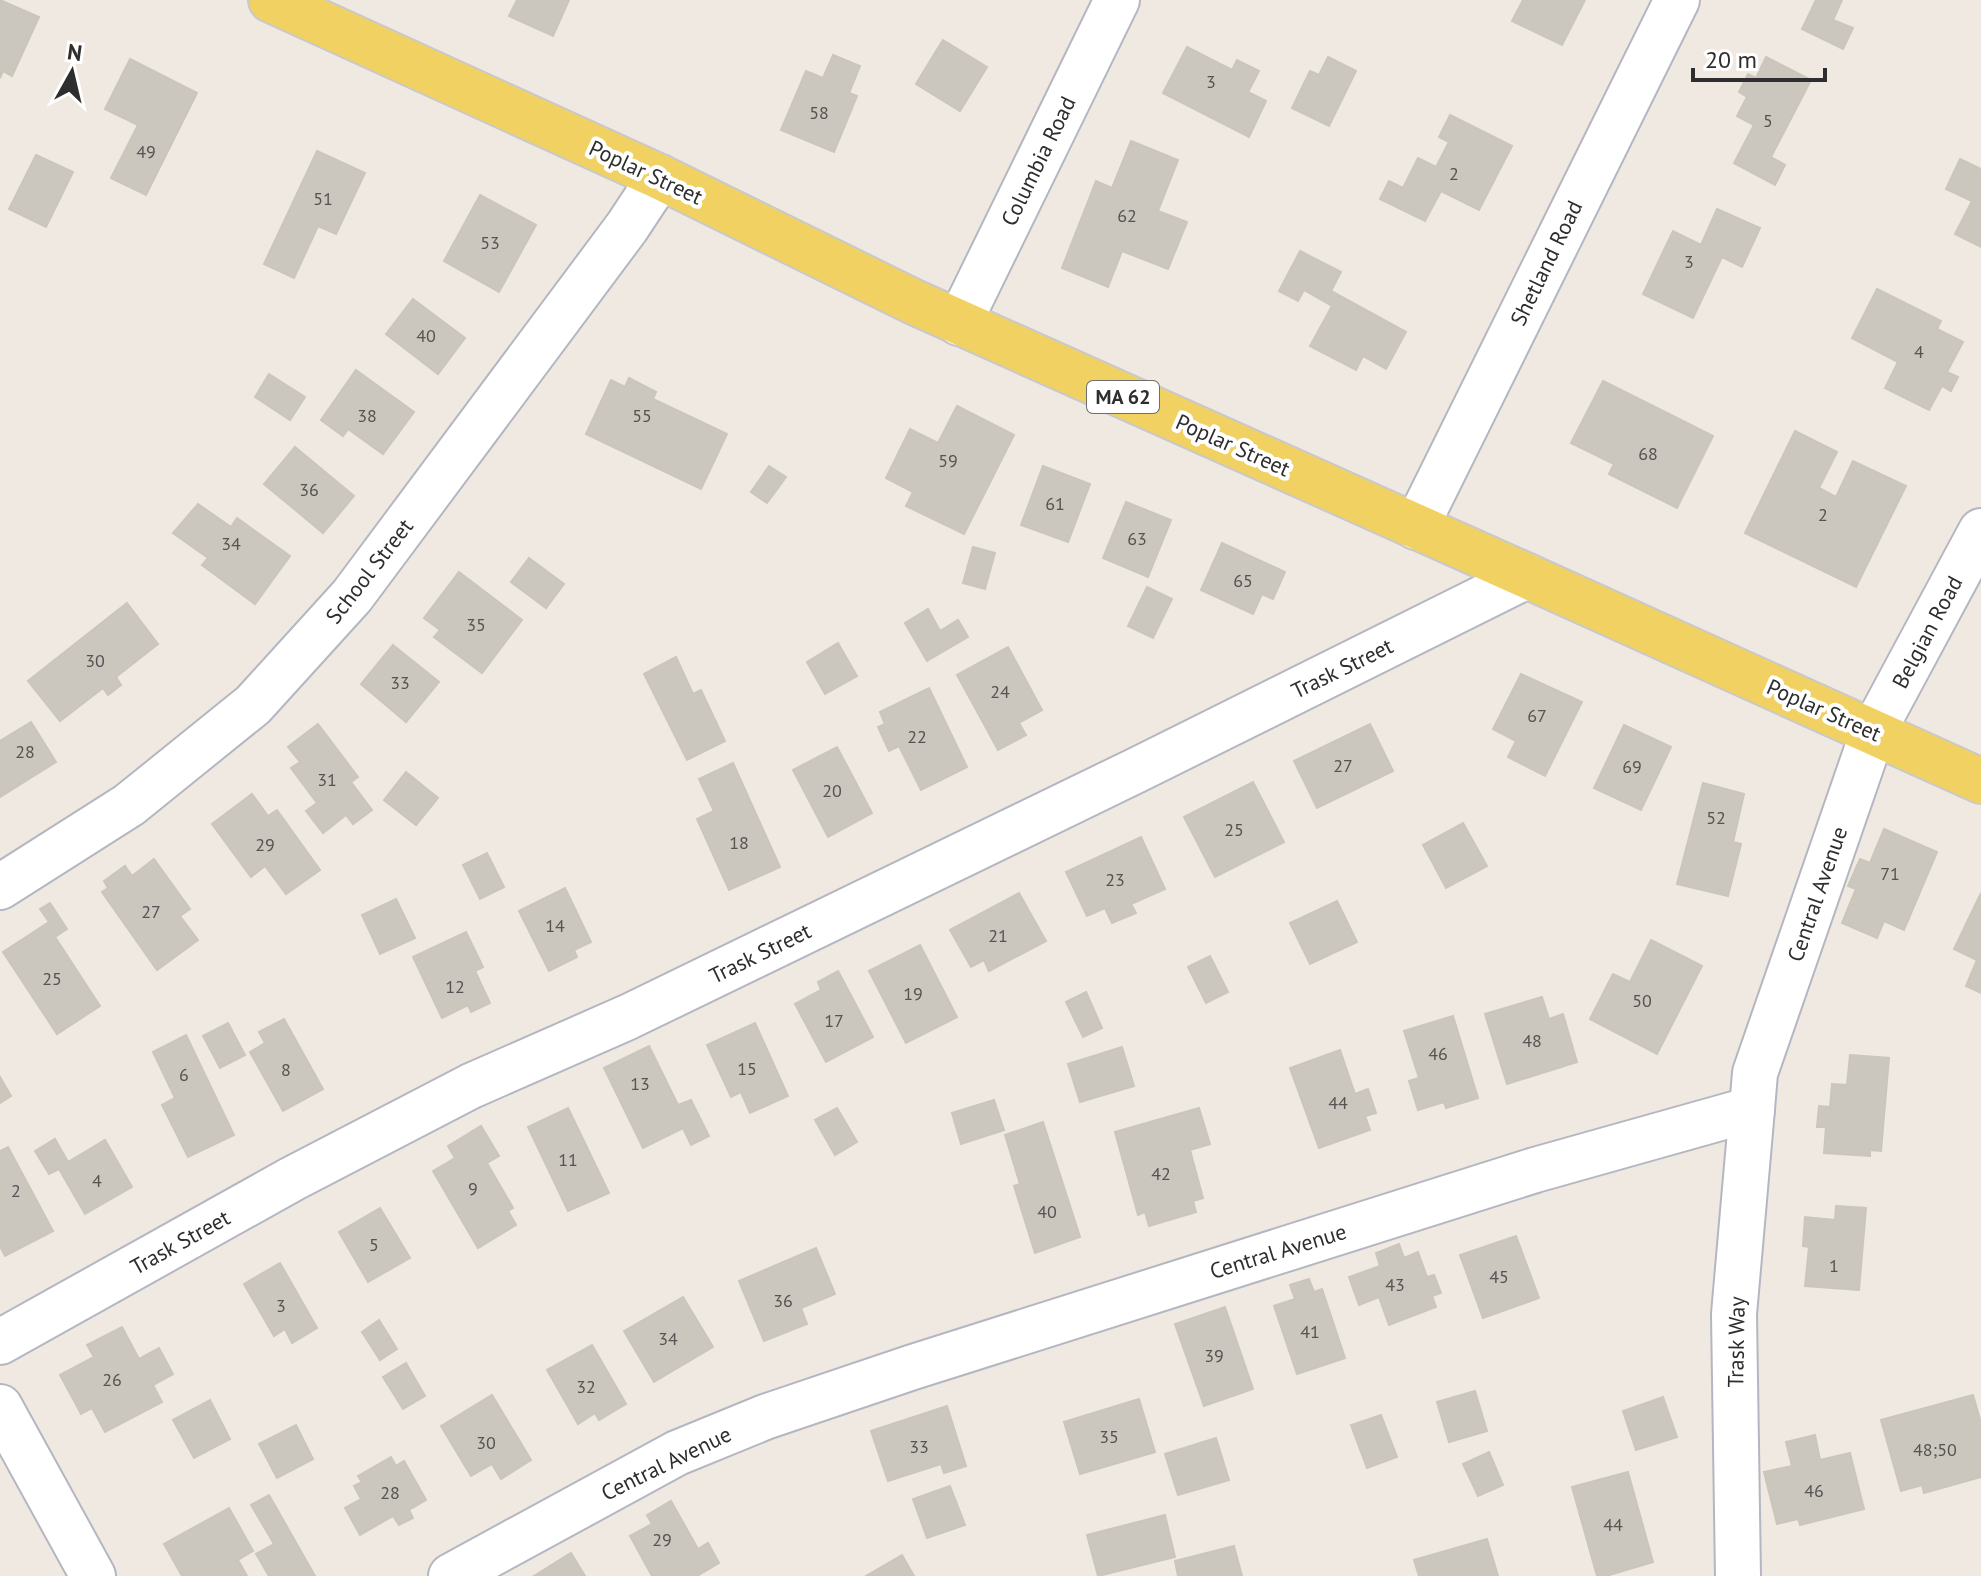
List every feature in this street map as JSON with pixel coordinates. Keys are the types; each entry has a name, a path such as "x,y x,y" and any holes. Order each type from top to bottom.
{"main road":[{"name":"Poplar Street","path":"271,0 660,177 959,323 1981,781"}],"street":[{"name":"Columbia Road","path":"959,323 1117,0"},
{"name":"Shetland Road","path":"1416,527 1677,0"},
{"name":"School Street","path":"0,887 129,805 253,705 352,596 627,227 660,177"},
{"name":"Belgian Road","path":"1873,732 1981,531"},
{"name":"Trask Street","path":"0,1342 292,1179 471,1086 628,1017 1123,777 1527,576"},
{"name":"Central Avenue","path":"451,1576 677,1453 765,1417 928,1362 1508,1178 1752,1109 1755,1073 1873,732"},
{"name":"Trask Way","path":"1738,1576 1734,1314 1752,1109"},
{"path":"0,1407 93,1576"}],"building":[{"path":"0,0 39,17 12,76 3,71 0,78"},
{"path":"517,0 569,0 553,36 509,16"},
{"path":"1523,0 1585,0 1562,45 1512,21"},
{"path":"1816,0 1842,0 1833,20 1853,28 1843,49 1802,29"},
{"path":"943,40 987,67 960,111 916,84"},
{"path":"1187,47 1232,70 1237,60 1259,71 1248,92 1266,101 1249,137 1163,93"},
{"path":"833,55 860,66 849,93 857,96 834,152 781,130 806,71 823,78"},
{"path":"1328,57 1356,71 1329,126 1292,108 1310,71 1319,75"},
{"path":"1766,57 1811,80 1771,157 1785,165 1775,185 1734,163 1754,125 1737,116 1747,97 1739,92 1748,74 1756,78"},
{"path":"130,59 197,93 146,195 111,178 138,125 105,109"},
{"path":"1450,115 1512,146 1479,210 1441,191 1425,221 1380,199 1389,181 1403,188 1418,158 1436,167 1449,142 1439,137"},
{"path":"1131,141 1178,160 1158,211 1187,222 1168,269 1122,251 1108,287 1062,268 1096,181 1112,188"},
{"path":"317,151 365,173 336,234 318,226 294,278 264,264"},
{"path":"36,155 73,172 46,227 9,209"},
{"path":"1960,159 1981,169 1981,247 1955,234 1972,201 1946,189"},
{"path":"480,195 536,225 499,292 444,261"},
{"path":"1717,209 1760,228 1742,267 1722,257 1693,318 1643,294 1673,231 1701,245"},
{"path":"1300,251 1341,272 1331,291 1406,332 1386,369 1363,356 1356,370 1310,346 1332,306 1304,290 1298,301 1279,291"},
{"path":"1877,289 1941,321 1937,329 1963,342 1947,372 1958,377 1951,391 1942,386 1929,410 1885,388 1898,362 1852,338"},
{"path":"413,299 465,338 438,374 386,334"},
{"path":"356,370 414,412 383,454 348,429 343,436 321,420"},
{"path":"269,374 305,397 290,420 255,397"},
{"path":"629,378 656,392 653,399 727,434 701,489 586,434 611,380 625,387"},
{"path":"1603,381 1713,436 1677,508 1609,474 1614,464 1571,443"},
{"path":"957,406 1014,435 964,534 906,506 913,492 886,478 910,429 938,443"},
{"path":"1795,431 1837,452 1819,488 1836,497 1853,461 1906,486 1856,587 1745,533"},
{"path":"295,447 354,496 323,533 264,484"},
{"path":"769,466 786,477 767,503 751,492"},
{"path":"1043,466 1090,484 1068,542 1021,525"},
{"path":"1126,502 1171,520 1148,577 1103,558"},
{"path":"198,504 231,527 237,518 290,556 255,604 202,565 208,558 173,533"},
{"path":"1222,543 1285,572 1273,599 1262,594 1253,614 1201,590"},
{"path":"973,547 995,553 985,589 963,583"},
{"path":"529,558 564,584 546,608 511,582"},
{"path":"459,572 522,620 482,673 434,637 440,630 424,618"},
{"path":"1147,587 1172,599 1153,638 1128,626"},
{"path":"127,603 158,644 116,677 121,685 108,695 103,688 60,721 28,681"},
{"path":"928,609 940,631 958,620 968,637 927,661 905,623"},
{"path":"838,643 857,676 825,694 807,662"},
{"path":"393,645 439,682 406,722 361,684"},
{"path":"1008,647 1042,710 1019,723 1026,735 998,750 957,675"},
{"path":"676,657 693,694 701,690 725,741 687,760 644,674"},
{"path":"1521,674 1582,702 1545,776 1508,757 1516,741 1493,729"},
{"path":"929,688 967,767 921,790 899,746 889,751 878,727 885,724 880,712"},
{"path":"31,722 56,762 0,797 0,741"},
{"path":"318,724 358,777 351,782 372,810 353,824 346,815 323,833 306,811 317,803 291,768 300,762 288,747"},
{"path":"1370,724 1393,771 1317,808 1294,761"},
{"path":"1624,725 1671,747 1641,810 1594,788"},
{"path":"837,747 872,813 828,837 793,770"},
{"path":"733,763 780,867 729,890 697,819 714,811 699,779"},
{"path":"406,772 438,798 416,825 384,800"},
{"path":"1253,782 1284,842 1215,877 1184,817"},
{"path":"1703,783 1744,794 1733,842 1741,844 1728,896 1677,884"},
{"path":"252,794 268,816 277,810 320,870 286,894 265,866 251,877 212,824"},
{"path":"1463,823 1487,866 1446,888 1423,845"},
{"path":"1884,829 1937,852 1904,930 1884,921 1877,938 1842,923 1856,889 1848,886 1860,859 1870,863"},
{"path":"1141,837 1165,889 1131,904 1136,913 1112,923 1105,908 1087,916 1066,872"},
{"path":"487,853 504,887 480,899 463,865"},
{"path":"154,859 190,909 180,916 198,940 157,970 102,892 108,888 104,881 125,866 132,876"},
{"path":"565,888 591,942 574,950 577,957 549,971 519,911"},
{"path":"1019,893 1046,941 989,971 984,960 971,967 950,930"},
{"path":"1981,893 1981,993 1966,986 1977,960 1954,949"},
{"path":"396,899 415,938 380,954 362,915"},
{"path":"1337,901 1357,942 1310,964 1290,923"},
{"path":"50,903 67,929 55,937 100,1006 57,1034 3,952 49,922 40,909"},
{"path":"466,932 483,967 475,971 490,1003 471,1012 468,1005 442,1018 413,957"},
{"path":"1651,940 1702,966 1657,1054 1590,1019 1613,974 1630,982"},
{"path":"920,945 957,1017 906,1043 869,971"},
{"path":"1210,956 1228,992 1206,1003 1188,967"},
{"path":"838,971 873,1037 826,1062 795,1004 821,990 818,982"},
{"path":"1086,992 1102,1028 1083,1037 1066,1002"},
{"path":"1542,997 1549,1019 1563,1014 1577,1062 1507,1084 1485,1014"},
{"path":"1453,1016 1478,1098 1446,1108 1444,1102 1418,1110 1409,1081 1419,1078 1404,1031"},
{"path":"284,1019 323,1089 283,1111 250,1052 265,1043 259,1032"},
{"path":"228,1023 245,1055 220,1068 203,1036"},
{"path":"755,1023 788,1096 750,1113 741,1092 731,1097 707,1045"},
{"path":"186,1035 234,1135 188,1157 162,1105 175,1098 153,1052"},
{"path":"649,1046 678,1105 691,1100 709,1136 691,1145 683,1128 643,1148 604,1068"},
{"path":"1122,1047 1134,1086 1080,1102 1068,1064"},
{"path":"1340,1050 1355,1094 1368,1089 1376,1113 1365,1116 1370,1130 1319,1148 1290,1068"},
{"path":"1850,1055 1889,1058 1881,1151 1870,1150 1870,1156 1824,1153 1826,1127 1817,1127 1819,1106 1830,1107 1832,1084 1847,1085"},
{"path":"0,1077 11,1096 0,1103"},
{"path":"994,1100 1004,1130 961,1144 952,1113"},
{"path":"568,1108 609,1193 568,1211 528,1127"},
{"path":"837,1108 857,1142 835,1155 815,1120"},
{"path":"1199,1108 1210,1144 1190,1150 1203,1198 1193,1201 1196,1212 1149,1226 1145,1212 1138,1215 1115,1132"},
{"path":"1043,1122 1080,1237 1035,1253 1014,1186 1020,1184 1005,1135"},
{"path":"481,1126 499,1156 487,1163 513,1208 508,1211 516,1225 478,1248 433,1171 455,1158 448,1146"},
{"path":"55,1139 68,1162 105,1140 132,1187 85,1214 59,1169 49,1174 35,1151"},
{"path":"8,1147 53,1231 5,1256 0,1246 0,1151"},
{"path":"1836,1206 1866,1208 1859,1290 1805,1286 1809,1247 1803,1246 1805,1217 1835,1220"},
{"path":"380,1208 410,1258 368,1282 339,1232"},
{"path":"1516,1236 1539,1298 1483,1318 1460,1255"},
{"path":"1399,1244 1404,1258 1418,1252 1427,1277 1434,1275 1441,1293 1432,1296 1436,1307 1389,1325 1379,1297 1359,1305 1349,1277 1380,1266 1376,1253"},
{"path":"816,1248 835,1294 801,1308 807,1324 764,1341 739,1281"},
{"path":"280,1263 317,1328 292,1343 285,1329 274,1336 244,1284"},
{"path":"1309,1279 1314,1292 1322,1289 1345,1358 1297,1374 1274,1306 1295,1299 1290,1285"},
{"path":"683,1297 713,1347 654,1382 624,1331"},
{"path":"1225,1307 1253,1389 1204,1406 1175,1324"},
{"path":"379,1320 397,1349 380,1360 362,1332"},
{"path":"122,1327 139,1359 159,1348 173,1374 153,1385 162,1402 105,1432 92,1408 81,1414 60,1375 94,1357 87,1345"},
{"path":"592,1345 626,1404 599,1420 595,1413 578,1424 547,1370"},
{"path":"406,1363 425,1396 403,1409 383,1377"},
{"path":"1475,1391 1487,1431 1449,1442 1437,1402"},
{"path":"492,1395 531,1460 501,1479 492,1464 471,1476 441,1426"},
{"path":"1973,1395 1981,1423 1981,1477 1924,1493 1922,1485 1901,1491 1881,1420"},
{"path":"1663,1397 1677,1437 1636,1450 1623,1411"},
{"path":"1139,1399 1155,1452 1080,1474 1064,1422"},
{"path":"210,1400 230,1439 194,1458 173,1420"},
{"path":"947,1406 966,1466 944,1473 941,1464 888,1481 871,1431"},
{"path":"1381,1415 1397,1457 1367,1468 1351,1425"},
{"path":"296,1425 313,1459 277,1478 259,1444"},
{"path":"1815,1435 1820,1460 1850,1453 1864,1509 1800,1525 1798,1519 1777,1524 1764,1472 1792,1466 1786,1442"},
{"path":"1216,1438 1229,1480 1178,1495 1165,1454"},
{"path":"1489,1452 1503,1485 1478,1496 1463,1464"},
{"path":"391,1457 396,1466 404,1461 426,1500 409,1510 413,1518 399,1525 393,1516 360,1535 345,1508 361,1499 354,1486 362,1482 358,1476"},
{"path":"1628,1472 1653,1562 1597,1576 1572,1487"},
{"path":"950,1486 965,1525 927,1538 913,1499"},
{"path":"269,1495 315,1576 269,1576 256,1554 274,1544 251,1505"},
{"path":"671,1501 698,1549 708,1543 719,1563 697,1576 652,1576 630,1536 652,1524 647,1515"},
{"path":"229,1508 253,1551 238,1560 247,1576 182,1576 164,1544"},
{"path":"1165,1515 1175,1557 1098,1576 1087,1535"},
{"path":"1487,1539 1498,1576 1419,1576 1414,1560"},
{"path":"1234,1546 1242,1576 1178,1576 1175,1561"},
{"path":"571,1553 585,1576 534,1576"},
{"path":"902,1555 914,1576 866,1576"}]}
